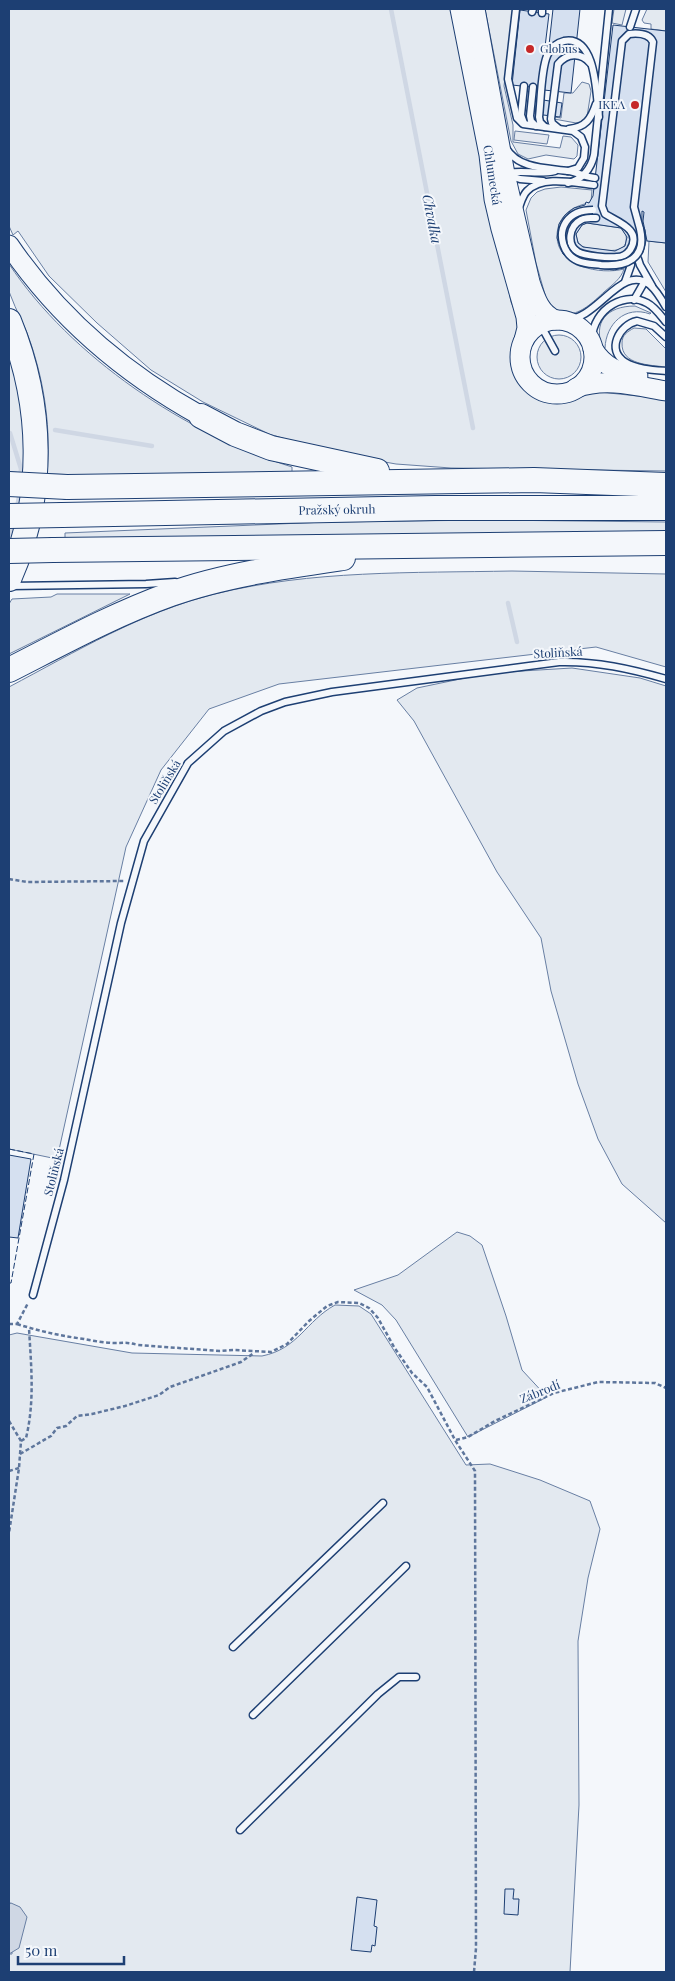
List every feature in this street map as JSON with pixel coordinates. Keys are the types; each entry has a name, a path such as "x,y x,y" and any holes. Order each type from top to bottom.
{"highway":[{"path":"9,321 22,357 29,385 34,414 36,452 32,510 25,537 9,579"},
{"path":"201,416 234,434 271,448 309,458 425,481"},
{"path":"9,484 67,487 534,480 666,485"},
{"name":"Pražský okruh","path":"9,516 472,508 666,508"},
{"path":"9,551 666,543"},
{"path":"9,670 92,628 170,594 238,577 305,564 431,545"}],"main road":[{"name":"Chlumecká","path":"460,9 489,155 494,199 526,318 527,328 524,340"},
{"name":"Chlumecká","path":"475,9 514,220 535,296 544,312 553,321"},
{"path":"9,245 48,296 84,332 144,381 201,416"},
{"path":"666,379 637,376 615,370 602,361 582,330 573,323 553,321 531,330 524,340 521,351 521,364 525,375 533,385 543,391 554,394 564,393 601,382 666,391"},
{"path":"576,388 591,372 594,361 592,347"}],"lane":[{"path":"494,199 496,186 505,174 518,171 544,173 578,168 585,153 581,137 573,131 527,125 517,118 508,84 516,9"},
{"path":"568,183 583,175 593,162 609,9"},
{"path":"630,26 636,9"},
{"path":"593,210 582,211 573,215 565,223 562,240 565,249 580,262 614,266 627,263 636,255 641,246 640,229 634,208 653,42 648,36 631,34 626,35 622,41 602,206 605,214 621,222 631,230 632,245 627,253 620,257 584,254 574,248 571,241 573,227 582,219 596,218"},
{"path":"546,127 540,122 539,117 545,63 550,49 562,42 573,41 584,47 588,52 599,117"},
{"path":"591,64 583,57 572,55 566,56 558,64 551,119 554,127 562,129 577,128 588,122 592,116 602,84"},
{"path":"524,86 521,115 523,122 527,125"},
{"path":"534,87 530,121 536,126"},
{"path":"489,155 497,168 505,174 520,179 568,183 594,182 583,175 532,165 517,160 508,152 499,135"},
{"path":"514,220 526,192 539,184 551,182"},
{"path":"638,259 646,279 666,307"},
{"path":"625,282 631,265"},
{"path":"554,351 553,321 578,319 588,313 611,291 625,282 646,279"},
{"path":"634,300 646,279"},
{"path":"592,347 592,328 601,314 616,304 634,300 651,306 666,322"},
{"path":"666,337 649,324 637,321 619,332 616,345 620,358 629,364 666,371"},
{"path":"9,586 146,584 238,577"},
{"name":"Stoliňská","path":"33,1295 64,1180 121,923 144,841 188,764 224,731 261,711 285,702 332,692 559,662 580,661 622,667 666,679"},
{"path":"233,1647 384,1503"},
{"path":"253,1716 406,1566"},
{"path":"240,1830 378,1694 399,1677 416,1677"}],"path":[{"path":"9,879 27,882 133,881"},
{"path":"17,1324 33,1295"},
{"path":"9,1324 17,1324 52,1334 116,1343 126,1342 138,1345 220,1351 271,1352 287,1344 308,1321 327,1306 338,1302 359,1303 369,1308 378,1318 394,1347 412,1373 427,1387 455,1440 475,1471 476,1948 474,1972"},
{"path":"21,1441 26,1438 30,1422 32,1384 29,1328"},
{"path":"20,1454 51,1436 57,1428 66,1426 77,1416 126,1406 159,1395 170,1387 241,1362 254,1352"},
{"name":"Zábrodí","path":"455,1440 468,1436 554,1393 598,1382 655,1383 666,1388"},
{"path":"9,1421 21,1441 19,1468 9,1533"},
{"path":"9,1472 19,1468"}],"shaded area":[{"path":"9,9 452,9 511,302 517,316 518,334 512,360 521,382 534,395 556,402 570,401 590,391 666,399 666,471 451,468 396,464 329,452 269,434 203,402 151,370 97,323 49,276 18,231 13,235 9,226"},
{"path":"485,9 513,9 504,86 513,125 513,142 560,148 563,136 571,137 578,145 577,156 574,159 546,155 528,159 518,154 511,141"},
{"path":"614,9 626,9 622,25 612,23"},
{"path":"647,9 666,9 666,31 651,29 651,24 644,23 642,20"},
{"path":"582,82 589,84 591,91 587,117 580,123 554,119 554,117 561,118 564,93 573,93"},
{"path":"515,131 549,135 547,144 514,140"},
{"path":"561,187 592,190 591,202 571,210 560,223 557,236 559,247 564,255 572,262 593,269 615,271 624,269 616,282 590,304 575,313 568,314 553,307 546,298 536,263 526,210 531,198 537,192"},
{"path":"587,223 621,228 626,235 624,245 617,250 583,246 578,242 576,234 582,225"},
{"path":"649,241 666,243 666,292 648,262"},
{"path":"9,264 35,298 64,330 134,388 172,413 212,434 252,453 292,467 292,472 47,474 46,408 36,360 9,291"},
{"path":"635,306 651,313 633,312 625,314 618,319 609,331 605,348 603,349 599,331 604,317 617,309"},
{"path":"634,328 646,329 666,349 666,367 645,364 631,360 626,356 623,350 623,338 627,332"},
{"path":"559,335 571,339 577,345 581,357 577,369 571,375 559,379 547,375 541,369 537,357 541,345 547,339"},
{"path":"9,347 23,395 27,473 9,472"},
{"path":"489,520 666,522 666,533 65,539 65,533 326,522"},
{"path":"512,571 666,574 666,667 596,647 279,684 209,709 161,770 126,847 57,1159 9,1149 9,687 135,622 161,611 215,594 251,586 362,574"},
{"path":"57,594 130,594 9,654 9,604 12,599 51,597"},
{"path":"572,668 640,678 666,686 666,1223 622,1184 598,1139 578,1084 551,991 541,938 497,872 414,721 397,700 417,688 489,673"},
{"path":"457,1232 470,1236 482,1245 522,1370 547,1397 468,1437 396,1320 382,1305 354,1290 398,1275"},
{"path":"335,1305 359,1306 371,1314 466,1465 490,1464 540,1480 590,1501 600,1529 588,1578 578,1641 579,1805 570,1972 9,1972 9,1954 12,1954 11,1903 9,1904 9,1335 17,1333 132,1353 262,1356 285,1347 325,1311"},
{"path":"9,1904 20,1907 27,1917 19,1948 9,1954"}],"building":[{"path":"553,9 580,9 571,93 544,90"},
{"name":"Globus","path":"520,10 549,14 540,88 512,85"},
{"name":"IKEA","path":"613,25 666,31 666,243 647,241 645,232 646,241 643,252 638,260 629,267 614,270 586,267 574,263 563,254 557,238 559,224 565,215 574,208 585,205 586,202 589,203 593,196","holes":["642,211 644,212 643,221 645,229 642,223","587,223 621,228 627,237 625,246 615,251 583,247 578,243 576,234 582,225"]},
{"path":"537,99 562,103 560,117 535,114"},
{"path":"9,1155 31,1159 18,1238 9,1237"},
{"path":"505,1889 514,1889 513,1899 519,1899 518,1915 504,1914"},
{"path":"357,1897 377,1900 374,1926 377,1927 375,1946 372,1945 371,1952 351,1950"}],"waterway":[{"name":"Chvalka","path":"391,9 473,428"},
{"path":"55,430 152,446"},
{"path":"10,433 21,469 20,479"},
{"path":"17,508 20,491"},
{"path":"9,541 14,523"},
{"name":"Chvalka","path":"508,603 517,642"}],"fence":[{"path":"9,1149 34,1154 11,1283 9,1283"}],"place":[{"name":"Globus","path":"530,49"},
{"name":"IKEA","path":"635,105"}]}
